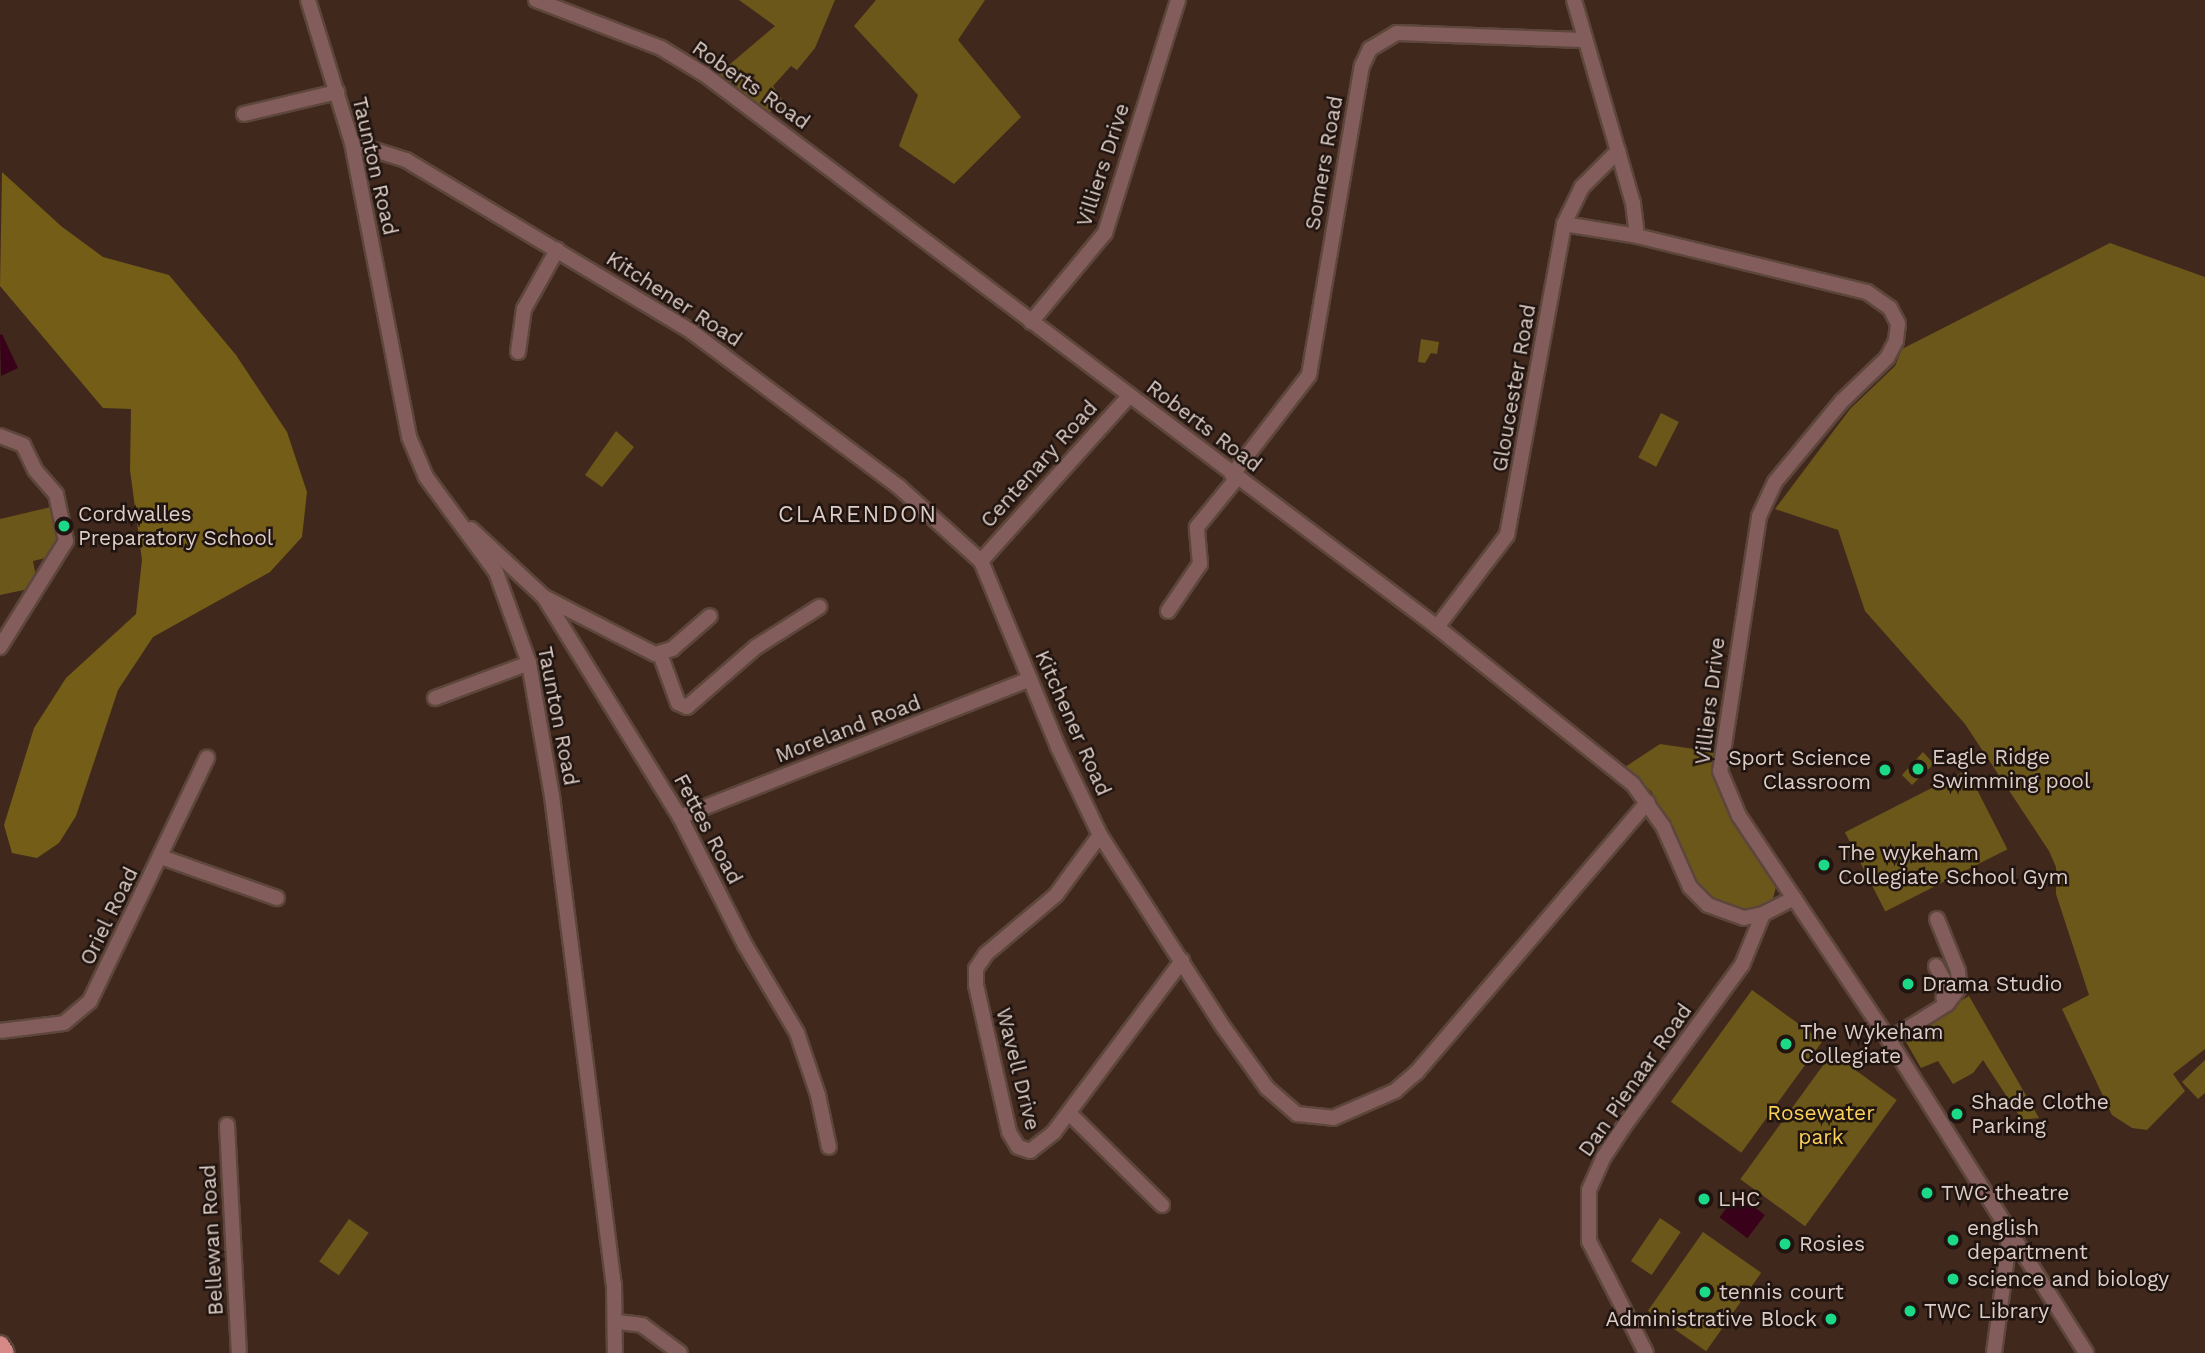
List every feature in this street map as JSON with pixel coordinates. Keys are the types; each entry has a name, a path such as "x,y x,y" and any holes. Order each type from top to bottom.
{"main road":[{"path":"0,1345 5,1353"}],"street":[{"name":"Taunton Road","path":"308,0 352,143 409,437 426,477 496,572 529,663 552,796 615,1297 618,1322 615,1353"},
{"name":"Roberts Road","path":"536,0 661,48 704,74 1437,627 1612,764 1648,802 1698,897 1719,912 1744,918 1763,914 1794,898"},
{"name":"Villiers Drive","path":"1031,322 1105,233 1178,0"},
{"path":"1574,0 1583,40 1618,151 1637,236"},
{"name":"Somers Road","path":"1168,611 1200,564 1196,527 1309,375 1362,66 1370,49 1397,33 1583,40"},
{"path":"244,114 337,92"},
{"name":"Kitchener Road","path":"352,143 406,160 692,332 899,487 981,561 1100,835 1267,1088 1297,1114 1333,1118 1395,1091 1417,1072 1648,802"},
{"name":"Gloucester Road","path":"1437,627 1507,535 1564,224 1582,187 1618,151"},
{"name":"Villiers Drive","path":"1564,224 1637,236 1867,292 1890,308 1898,324 1887,358 1842,401 1775,482 1755,529 1720,771 1729,798 1886,1037 2086,1353"},
{"path":"518,352 524,309 556,250"},
{"name":"Centenary Road","path":"981,561 1129,396"},
{"path":"0,436 23,445 55,494 66,535 60,557 0,647"},
{"name":"Fettes Road","path":"461,522 526,576 544,597 680,817 745,945 797,1033 818,1095 829,1147"},
{"path":"496,572 526,576"},
{"path":"544,597 660,654 678,704 687,707 749,653 820,607"},
{"path":"660,654 710,616"},
{"path":"435,698 529,663"},
{"name":"Moreland Road","path":"680,817 1030,679"},
{"name":"Oriel Road","path":"0,1031 50,1028 77,1015 104,977 207,758"},
{"name":"Wavell Drive","path":"1100,835 1055,895 986,954 976,969 976,985 1012,1141 1023,1150 1036,1149 1069,1113 1182,961"},
{"path":"161,857 277,898"},
{"name":"Dan Pienaar Road","path":"1646,1353 1589,1241 1589,1190 1603,1158 1626,1122 1742,965 1763,914"},
{"path":"1886,1037 1947,1003 1959,988 1958,971 1937,919"},
{"path":"1886,1037 1951,993 1936,966"},
{"path":"1069,1113 1162,1205"},
{"name":"Bellewan Road","path":"227,1125 239,1353"},
{"path":"1994,1353 2010,1233"},
{"path":"615,1297 648,1330 680,1353"},
{"path":"618,1322 648,1330 662,1353"}],"green space":[{"path":"739,0 835,0 815,48 797,70 791,66 773,86 782,99 769,114 716,76 775,26"},
{"path":"876,0 985,0 958,40 1021,117 954,184 899,146 918,95 854,26"},
{"path":"2110,243 2205,277 2205,1049 2173,1074 2185,1091 2147,1130 2132,1128 2112,1115 2062,1009 2089,995 2056,894 2056,867 2049,851 1965,724 1865,611 1838,530 1775,509 1850,409 1895,366 1902,349"},
{"path":"1421,339 1439,342 1437,354 1431,353 1425,363 1418,362"},
{"path":"1661,413 1679,422 1656,467 1638,458"},
{"path":"616,431 634,447 602,487 585,475"},
{"path":"51,507 62,554 33,561 38,587 0,595 0,519"},
{"path":"1660,744 1715,752 1718,785 1776,887 1772,902 1750,913 1729,910 1697,891 1652,792 1625,767"},
{"name":"Eagle Ridge Swimming pool","path":"1923,752 1934,764 1912,785 1902,775"},
{"path":"1967,770 2007,849 1885,911 1845,832"},
{"path":"1752,990 1822,1041 1741,1153 1671,1102"},
{"path":"1969,996 2039,1118 2022,1120 1983,1060 1973,1073 1953,1084 1938,1061 1921,1068 1902,1035"},
{"name":"Rosewater park","path":"1832,1053 1897,1100 1805,1226 1740,1179"},
{"path":"2205,1060 2205,1093 2198,1099 2182,1082"},
{"path":"1660,1218 1681,1232 1652,1275 1631,1261"},
{"path":"349,1219 369,1233 339,1275 319,1262"},
{"name":"tennis court","path":"1703,1232 1761,1273 1706,1351 1648,1311"}],"shaded area":[{"path":"2,172 61,226 103,257 169,275 236,355 287,432 307,492 302,537 270,572 153,637 118,690 76,816 59,843 37,858 12,853 4,825 34,728 66,678 136,614 142,560 130,470 131,409 103,408 0,286"},
{"path":"2,334 18,368 1,376 0,335"},
{"path":"1737,1194 1765,1215 1747,1238 1720,1217"}],"place":[{"name":"Cordwalles Preparatory School","path":"64,526"},
{"name":"Eagle Ridge Swimming pool","path":"1918,769"},
{"name":"Sport Science Classroom","path":"1885,770"},
{"name":"The wykeham Collegiate School Gym","path":"1824,865"},
{"name":"Drama Studio","path":"1908,984"},
{"name":"The Wykeham Collegiate","path":"1786,1044"},
{"name":"Shade Clothe Parking","path":"1957,1114"},
{"name":"TWC theatre","path":"1927,1193"},
{"name":"LHC","path":"1704,1199"},
{"name":"english department","path":"1953,1240"},
{"name":"Rosies","path":"1785,1244"},
{"name":"science and biology","path":"1953,1279"},
{"name":"tennis court","path":"1705,1292"},
{"name":"TWC Library","path":"1910,1311"},
{"name":"Administrative Block","path":"1831,1319"}],"district":[{"name":"CLARENDON","path":"858,515"}]}
